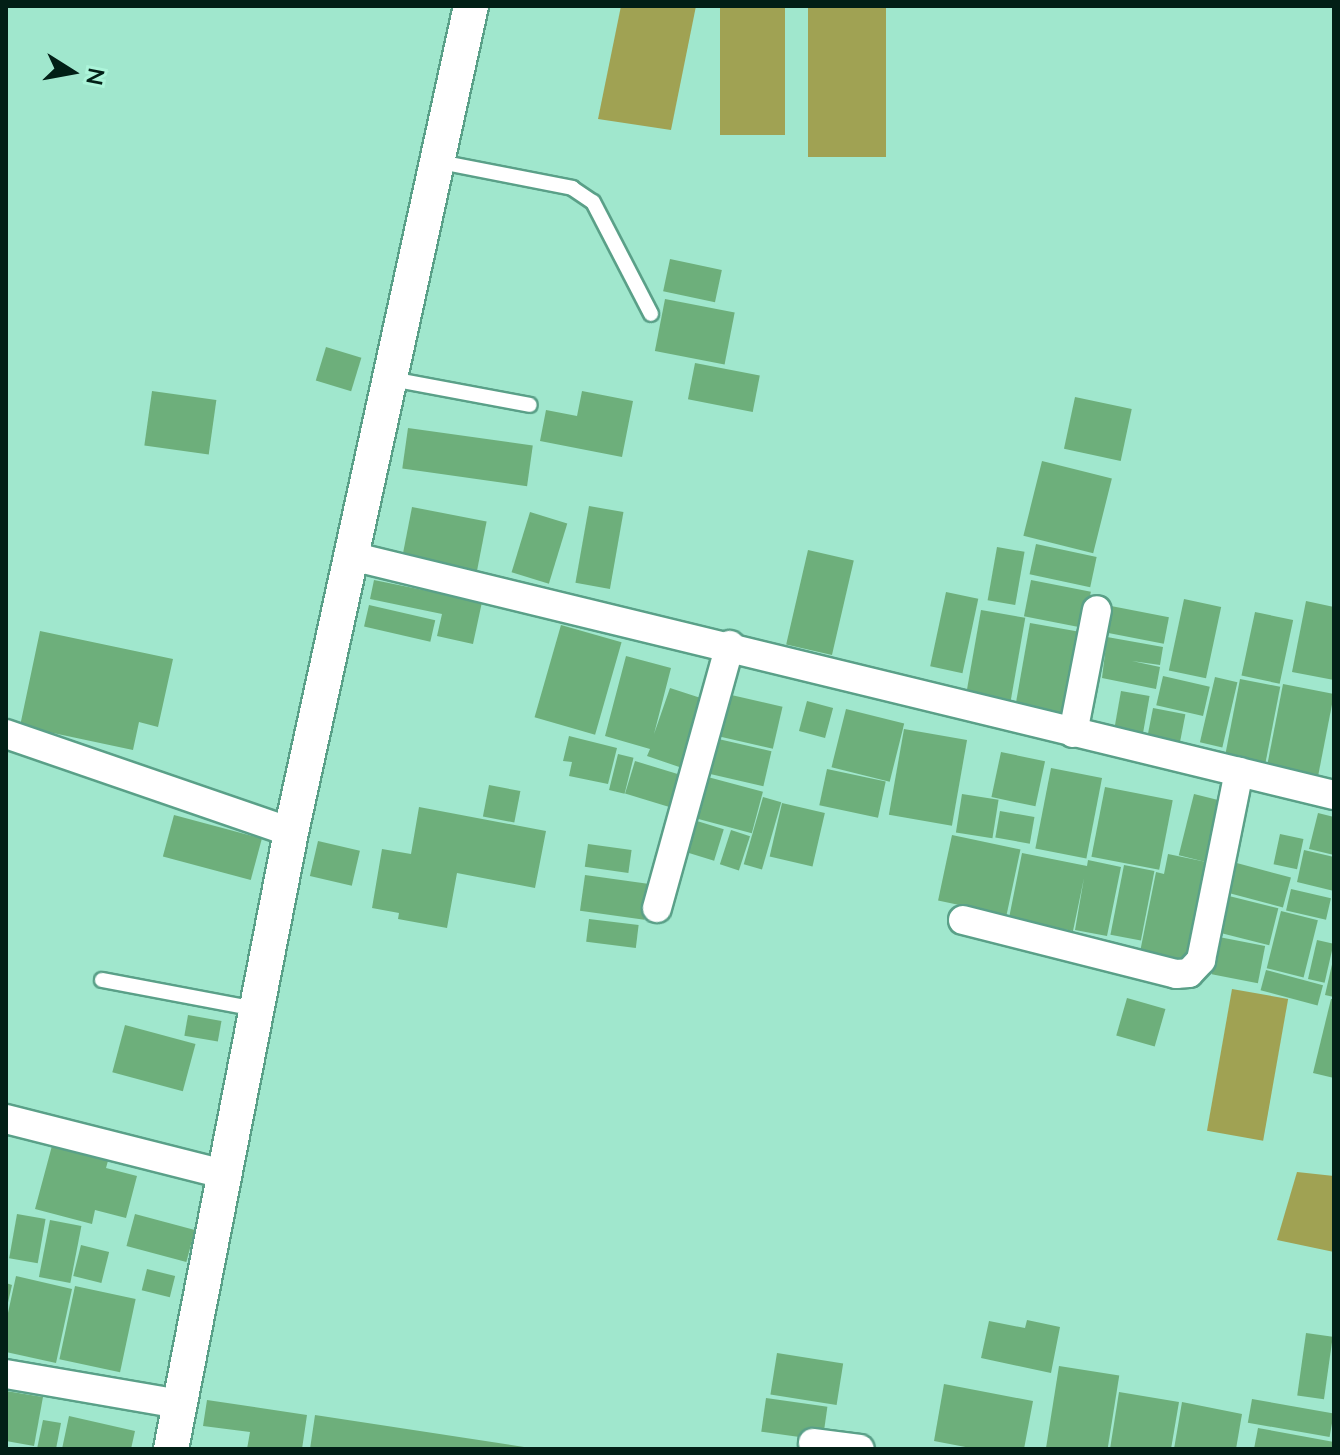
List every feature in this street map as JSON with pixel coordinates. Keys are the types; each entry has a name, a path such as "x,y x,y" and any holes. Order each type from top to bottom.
{"street":[{"path":"171,1449 291,832 440,162 471,6"},
{"path":"351,556 730,645 1073,733 1334,795"},
{"path":"1073,733 1097,610"},
{"path":"657,908 730,645"},
{"path":"6,734 291,832"},
{"path":"963,920 1189,973 1201,960 1239,772"},
{"path":"6,1119 223,1174"},
{"path":"6,1374 179,1404"},
{"path":"813,1443 860,1449"}],"lane":[{"path":"440,162 572,188 593,202 651,314"},
{"path":"391,379 530,405"},
{"path":"102,980 257,1009"}],"shaded area":[{"path":"621,6 696,6 671,130 598,119"},
{"path":"720,6 785,6 785,135 720,135"},
{"path":"808,6 886,6 886,157 808,157"},
{"path":"1232,989 1288,999 1263,1141 1207,1131"},
{"path":"1297,1172 1334,1176 1334,1252 1277,1240"}],"building":[{"path":"670,259 722,270 715,302 663,291"},
{"path":"665,299 735,313 725,365 655,351"},
{"path":"326,347 361,358 351,391 316,380"},
{"path":"695,363 760,376 753,412 688,399"},
{"path":"152,391 216,400 209,455 144,445"},
{"path":"582,391 633,401 622,457 540,441 546,410 577,416"},
{"path":"1075,397 1132,409 1121,461 1064,449"},
{"path":"408,428 533,446 527,486 402,469"},
{"path":"1042,461 1112,478 1093,553 1023,536"},
{"path":"589,506 623,512 610,589 575,583"},
{"path":"412,507 487,522 476,574 402,559"},
{"path":"530,512 567,523 549,584 512,572"},
{"path":"1036,544 1097,557 1090,587 1030,574"},
{"path":"997,547 1025,552 1015,605 988,600"},
{"path":"808,550 854,561 832,655 786,645"},
{"path":"374,580 482,602 473,644 437,636 442,614 370,599"},
{"path":"1031,580 1091,592 1084,628 1024,616"},
{"path":"946,592 978,599 962,673 930,666"},
{"path":"1184,599 1221,607 1206,678 1169,670"},
{"path":"1306,601 1334,607 1334,680 1292,672"},
{"path":"369,605 435,620 430,642 364,626"},
{"path":"1111,606 1169,617 1164,644 1106,633"},
{"path":"981,610 1025,618 1010,705 966,698"},
{"path":"1255,612 1293,620 1280,684 1241,676"},
{"path":"1030,623 1089,633 1075,716 1015,706"},
{"path":"561,625 622,642 595,735 535,717"},
{"path":"40,631 173,659 158,727 139,722 133,750 20,726"},
{"path":"1107,637 1163,647 1160,665 1132,661 1160,667 1156,689 1102,678"},
{"path":"626,656 671,668 654,734 670,688 713,702 691,771 647,756 650,749 605,736"},
{"path":"1163,676 1210,687 1203,716 1156,705"},
{"path":"1215,677 1237,682 1222,747 1200,742"},
{"path":"1240,679 1280,687 1265,767 1224,759"},
{"path":"1283,684 1334,694 1318,774 1267,764"},
{"path":"1121,691 1150,696 1141,744 1112,739"},
{"path":"727,694 783,707 773,749 717,736"},
{"path":"807,701 833,708 825,738 799,731"},
{"path":"1153,708 1185,714 1179,749 1146,742"},
{"path":"846,709 904,724 890,782 831,767"},
{"path":"904,729 967,740 952,826 889,815"},
{"path":"569,736 617,748 608,784 569,776 572,762 563,761"},
{"path":"714,738 771,751 763,786 706,773"},
{"path":"1001,752 1045,761 1035,806 991,797"},
{"path":"618,754 634,758 625,794 609,790"},
{"path":"635,761 687,777 677,809 625,794"},
{"path":"1051,768 1102,778 1086,858 1035,848"},
{"path":"827,769 886,781 878,818 819,805"},
{"path":"704,776 763,792 752,833 693,818"},
{"path":"489,785 520,791 514,823 483,816"},
{"path":"1105,787 1173,800 1159,870 1091,857"},
{"path":"962,794 999,800 992,838 956,833"},
{"path":"1194,794 1223,801 1208,862 1179,855"},
{"path":"763,797 781,802 762,870 744,864"},
{"path":"782,803 825,813 812,866 770,857"},
{"path":"419,807 546,831 535,888 457,873 447,928 398,919 399,913 372,908 382,849 411,854"},
{"path":"1000,811 1034,817 1030,844 995,838"},
{"path":"1318,813 1334,817 1334,855 1309,849"},
{"path":"174,815 262,839 251,880 163,857"},
{"path":"697,821 724,829 714,861 687,853"},
{"path":"731,830 750,836 739,870 720,864"},
{"path":"1280,834 1303,839 1297,869 1274,864"},
{"path":"952,835 1020,850 1007,915 938,901"},
{"path":"318,841 360,851 352,886 310,876"},
{"path":"588,844 632,850 628,873 585,867"},
{"path":"1304,850 1334,857 1334,891 1297,882"},
{"path":"1022,853 1087,866 1088,860 1121,867 1107,936 1075,930 1084,878 1073,931 1009,918"},
{"path":"1168,854 1216,864 1195,964 1140,952 1156,872 1164,874"},
{"path":"1233,862 1291,878 1283,907 1225,892"},
{"path":"1124,865 1154,871 1141,941 1110,935"},
{"path":"585,875 649,884 644,920 580,911"},
{"path":"1291,889 1331,898 1326,920 1286,910"},
{"path":"1225,895 1278,908 1269,945 1216,932"},
{"path":"1281,911 1318,920 1304,977 1267,968"},
{"path":"589,919 639,925 636,948 586,942"},
{"path":"1219,937 1265,946 1258,983 1212,974"},
{"path":"1317,940 1334,944 1325,983 1308,979"},
{"path":"1334,960 1334,997 1325,995"},
{"path":"1266,970 1323,985 1318,1006 1261,990"},
{"path":"1127,998 1165,1009 1155,1047 1116,1035"},
{"path":"1331,999 1334,999 1334,1078 1313,1073"},
{"path":"188,1015 221,1021 218,1042 184,1036"},
{"path":"125,1025 196,1044 183,1091 112,1072"},
{"path":"53,1142 109,1157 106,1168 137,1176 126,1218 95,1210 92,1224 35,1209"},
{"path":"17,1214 46,1219 38,1263 9,1258"},
{"path":"135,1214 195,1230 186,1262 126,1246"},
{"path":"50,1220 81,1226 70,1283 39,1277"},
{"path":"81,1245 109,1252 101,1283 73,1276"},
{"path":"147,1269 175,1276 170,1297 142,1290"},
{"path":"16,1276 72,1289 56,1363 6,1352 6,1322"},
{"path":"6,1283 12,1285 7,1307 6,1307"},
{"path":"75,1286 136,1299 120,1372 59,1359"},
{"path":"1027,1320 1060,1327 1051,1373 981,1358 989,1321 1025,1328"},
{"path":"1306,1333 1333,1337 1324,1399 1297,1395"},
{"path":"777,1353 843,1363 837,1405 770,1394"},
{"path":"1059,1366 1119,1376 1108,1449 1046,1449"},
{"path":"944,1384 1033,1401 1024,1449 976,1449 934,1441"},
{"path":"6,1391 43,1397 34,1446 6,1441"},
{"path":"1119,1392 1179,1402 1171,1449 1110,1449"},
{"path":"766,1398 827,1407 823,1440 761,1432"},
{"path":"1252,1399 1334,1413 1330,1437 1248,1423"},
{"path":"207,1400 307,1415 302,1449 247,1449 250,1432 203,1426"},
{"path":"1182,1402 1242,1414 1236,1449 1174,1449"},
{"path":"315,1415 524,1447 310,1449"},
{"path":"69,1416 135,1431 131,1449 62,1449"},
{"path":"43,1420 61,1423 56,1449 37,1449"},
{"path":"1258,1428 1334,1442 1334,1449 1254,1449"}]}
